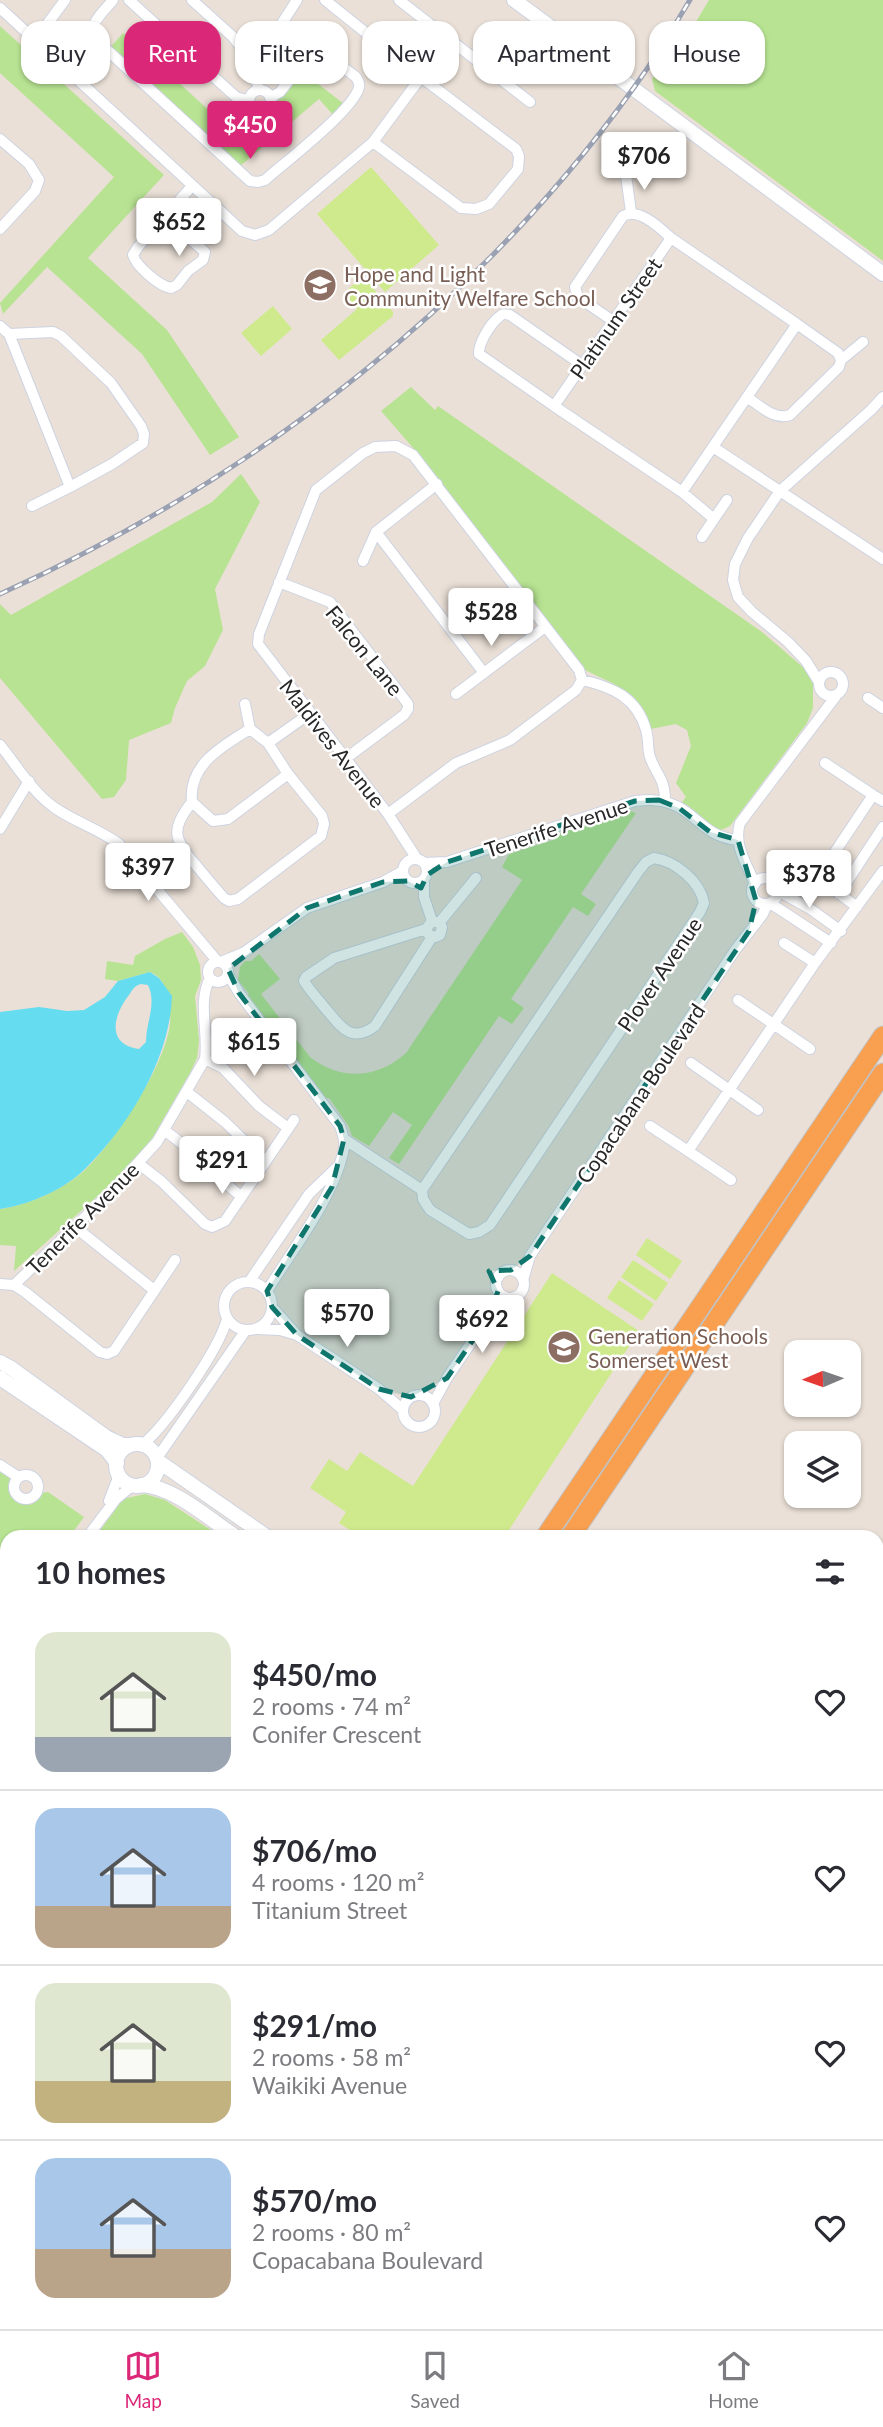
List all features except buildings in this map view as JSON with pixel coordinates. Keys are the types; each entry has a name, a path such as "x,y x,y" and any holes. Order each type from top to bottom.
{"highway":[{"path":"549,1530 883,1035"},
{"path":"575,1530 883,1073"}],"street":[{"path":"49,21 65,0"},
{"path":"113,0 94,24 91,31 94,38 250,181 265,180 338,116 356,94 359,83 356,77 323,52 312,51 280,92 270,98 268,109 254,111 248,101 236,97 129,0"},
{"path":"192,0 235,39"},
{"path":"283,21 297,0"},
{"path":"325,0 362,30"},
{"path":"399,0 426,21"},
{"path":"514,0 882,273"},
{"path":"0,8 21,28"},
{"path":"459,47 530,102"},
{"path":"81,84 192,186 250,234 269,230 373,142 416,84"},
{"path":"257,84 258,90"},
{"path":"373,142 461,208 476,209 489,204 518,169 519,156 516,149 430,84"},
{"path":"248,101 252,93 258,90 265,92 270,98"},
{"path":"0,139 29,164 39,180 35,191 0,229"},
{"path":"626,175 631,212"},
{"path":"165,217 203,249 205,257 171,288 161,284 132,257 136,250 192,186"},
{"path":"613,321 578,297 575,287 623,215 636,213 671,237"},
{"name":"Platinum Street","path":"554,406 671,237 797,324 838,354 841,360"},
{"path":"582,365 510,315 498,317 479,345 479,354 682,492 714,519"},
{"path":"682,492 797,324"},
{"path":"32,506 70,487 139,448 143,443 144,433 111,383 61,336 53,332 4,330 70,487"},
{"path":"747,397 778,416 790,415 839,367 841,360 863,342"},
{"path":"836,696 830,697 820,687 806,661 738,597 733,580 736,564 748,538 780,491 883,397"},
{"path":"279,582 316,490 363,453 382,446 402,448 418,460 579,670 582,680 576,690 510,740 456,763 387,814"},
{"path":"713,447 883,559"},
{"path":"363,561 376,532 437,485"},
{"path":"702,537 727,500"},
{"path":"376,532 484,673"},
{"name":"Maldives Avenue","path":"279,582 258,637 260,647 387,814 404,842 415,872"},
{"name":"Falcon Lane","path":"279,582 330,602 408,704 404,715 345,759"},
{"path":"456,694 545,627"},
{"path":"755,884 738,840 740,823 843,687 843,680 834,672 828,672 806,661"},
{"path":"813,724 822,676 828,672"},
{"path":"582,680 611,688 634,705 646,728 652,761 664,783 665,802 688,813 710,832 726,839 738,840"},
{"path":"868,698 883,708"},
{"path":"245,704 250,729 268,743 288,774 322,816 324,829 321,836 233,901 224,898 180,847 177,830 181,818 192,802 194,785 203,763 250,729"},
{"path":"268,743 309,714"},
{"path":"0,745 55,808 102,832 119,844 201,943 219,972 239,993 340,1126 344,1152 332,1187 267,1291"},
{"path":"825,763 878,798 823,870 822,878 825,883 857,907"},
{"path":"192,802 213,821 228,819 288,774"},
{"path":"0,829 29,781"},
{"name":"Tenerife Avenue","path":"14,1285 139,1164 165,1131 205,1059 205,999 219,972 296,913 383,882 635,801 665,802"},
{"path":"839,894 883,827"},
{"name":"Plover Avenue","path":"654,859 673,864 697,885 704,902 700,912 490,1226 469,1234 430,1210 423,1199 422,1190 638,872 646,862 654,859"},
{"path":"747,864 775,884 778,891 841,931"},
{"path":"688,1151 815,963 883,871"},
{"path":"415,872 432,928"},
{"path":"432,928 327,961 306,977 306,984 343,1030 366,1033 375,1026 432,928 476,878"},
{"path":"767,879 755,884 752,893 831,943"},
{"path":"764,903 776,898 778,891"},
{"name":"Copacabana Boulevard","path":"523,1280 530,1256 749,931 764,903"},
{"path":"784,943 815,963"},
{"path":"738,1000 810,1049"},
{"path":"139,1164 161,1181 205,1224 212,1227 225,1221 291,1124 259,1107 223,1068 205,1059"},
{"path":"691,1063 758,1110"},
{"path":"187,1092 225,1122 265,1161"},
{"name":"Copacabana Boulevard","path":"650,1126 731,1180"},
{"path":"165,1131 183,1143 207,1164 223,1183 241,1196"},
{"name":"Plover Avenue","path":"344,1139 422,1190"},
{"path":"249,1282 309,1195 339,1165"},
{"path":"75,1227 155,1290"},
{"name":"Copacabana Boulevard","path":"511,1270 530,1256"},
{"path":"0,1284 14,1285 100,1352 107,1354 114,1351 175,1260"},
{"path":"297,1335 271,1329 235,1327 227,1319 223,1307 228,1292 234,1286 249,1282 267,1291 272,1307 297,1335 379,1389 403,1410 410,1424 419,1427 425,1426 433,1419 433,1404 447,1378 490,1315 509,1298 521,1292 523,1280 519,1273 511,1270 499,1275 496,1282 498,1291 490,1315"},
{"path":"498,1291 509,1298"},
{"path":"93,1530 116,1499 136,1485 148,1482 155,1475 158,1460 252,1329 269,1318 272,1307"},
{"path":"92,1530 112,1496 122,1451 136,1445 162,1425 219,1341 227,1319"},
{"path":"0,1362 106,1437 123,1445 151,1449 158,1460 257,1530"},
{"path":"0,1378 107,1450 125,1481 136,1485 149,1485 171,1493 226,1530"},
{"path":"403,1410 416,1396 447,1378"},
{"path":"379,1389 416,1396 433,1404"},
{"path":"0,1465 18,1477"}],"highlighted area":[{"path":"659,800 679,808 710,832 738,840 756,901 749,931 530,1256 511,1270 489,1271 498,1291 490,1315 447,1378 411,1397 379,1389 297,1335 272,1307 267,1291 332,1187 344,1139 340,1126 239,993 228,969 307,908 383,882 408,881 421,888 427,875 447,862 635,801"}],"green space":[{"path":"709,0 883,0 883,261 655,91 653,84 765,84 765,21 697,21"},
{"path":"0,26 21,45 21,84 64,84 164,175 88,258 167,330 239,437 210,455 142,354 47,267 3,314 0,303 114,177 0,73"},
{"path":"124,34 124,63 110,50"},
{"path":"148,84 180,84 240,139 258,119 267,115 290,84 318,84 344,104 334,116 319,99 239,167"},
{"path":"371,167 439,245 385,292 317,214"},
{"path":"363,276 393,312 393,316 339,360 321,340 357,309 344,293"},
{"path":"273,306 292,329 261,356 241,333"},
{"path":"411,387 435,410 438,406 762,632 805,669 813,684 813,708 807,723 730,826 721,830 711,827 682,802 686,797 676,783 691,746 687,730 676,724 651,729 635,699 614,684 583,669 421,457 381,411"},
{"path":"241,474 260,502 215,589 223,630 205,666 187,681 171,723 129,740 126,780 114,797 102,799 0,678 0,604 11,615 212,502"},
{"path":"630,811 636,813 581,894 596,904 588,916 573,907 511,999 524,1008 512,1024 499,1016 399,1164 389,1158 412,1125 393,1112 369,1146 352,1136 348,1125 329,1098 325,1098 247,996 249,994 238,980 240,967 245,961 251,961 259,954 280,979 261,994 310,1057 322,1065 346,1073 359,1074 383,1068 406,1053 522,880 502,867 509,854 553,840 555,835"},
{"path":"182,932 193,947 200,965 201,980 195,996 199,1041 197,1058 190,1073 153,1137 122,1174 14,1271 16,1246 0,1245 0,1209 46,1195 87,1168 112,1139 138,1100 166,1041 170,1016 164,984 150,972 118,981 105,979 107,961 133,965 135,956"},
{"path":"647,1238 682,1261 670,1279 636,1255"},
{"path":"633,1260 668,1283 656,1301 621,1277"},
{"path":"552,1273 639,1331 509,1530 350,1530 339,1523 346,1512 310,1488 329,1459 347,1471 360,1452 413,1486"},
{"path":"619,1280 654,1304 642,1321 607,1298"},
{"path":"0,1470 12,1478 10,1491 18,1500 30,1501 41,1493 48,1492 84,1517 74,1530 0,1530"},
{"path":"145,1494 165,1500 211,1530 100,1530 123,1499"}],"water":[{"path":"150,972 159,978 172,996 164,1043 145,1089 118,1131 78,1175 46,1195 0,1209 0,1012 39,1007 67,1011 84,1010 105,997 118,981","holes":["141,984 148,985 151,999 146,1042 139,1049 121,1041 117,1035 117,1019 134,988"]}],"railway":[{"path":"0,594 95,547 187,495 277,437 362,373 443,303 518,228 588,148 651,63 690,0"}],"place":[{"name":"Hope and Light Community Welfare School","path":"320,285"},
{"name":"Generation Schools Somerset West","path":"564,1347"}]}
